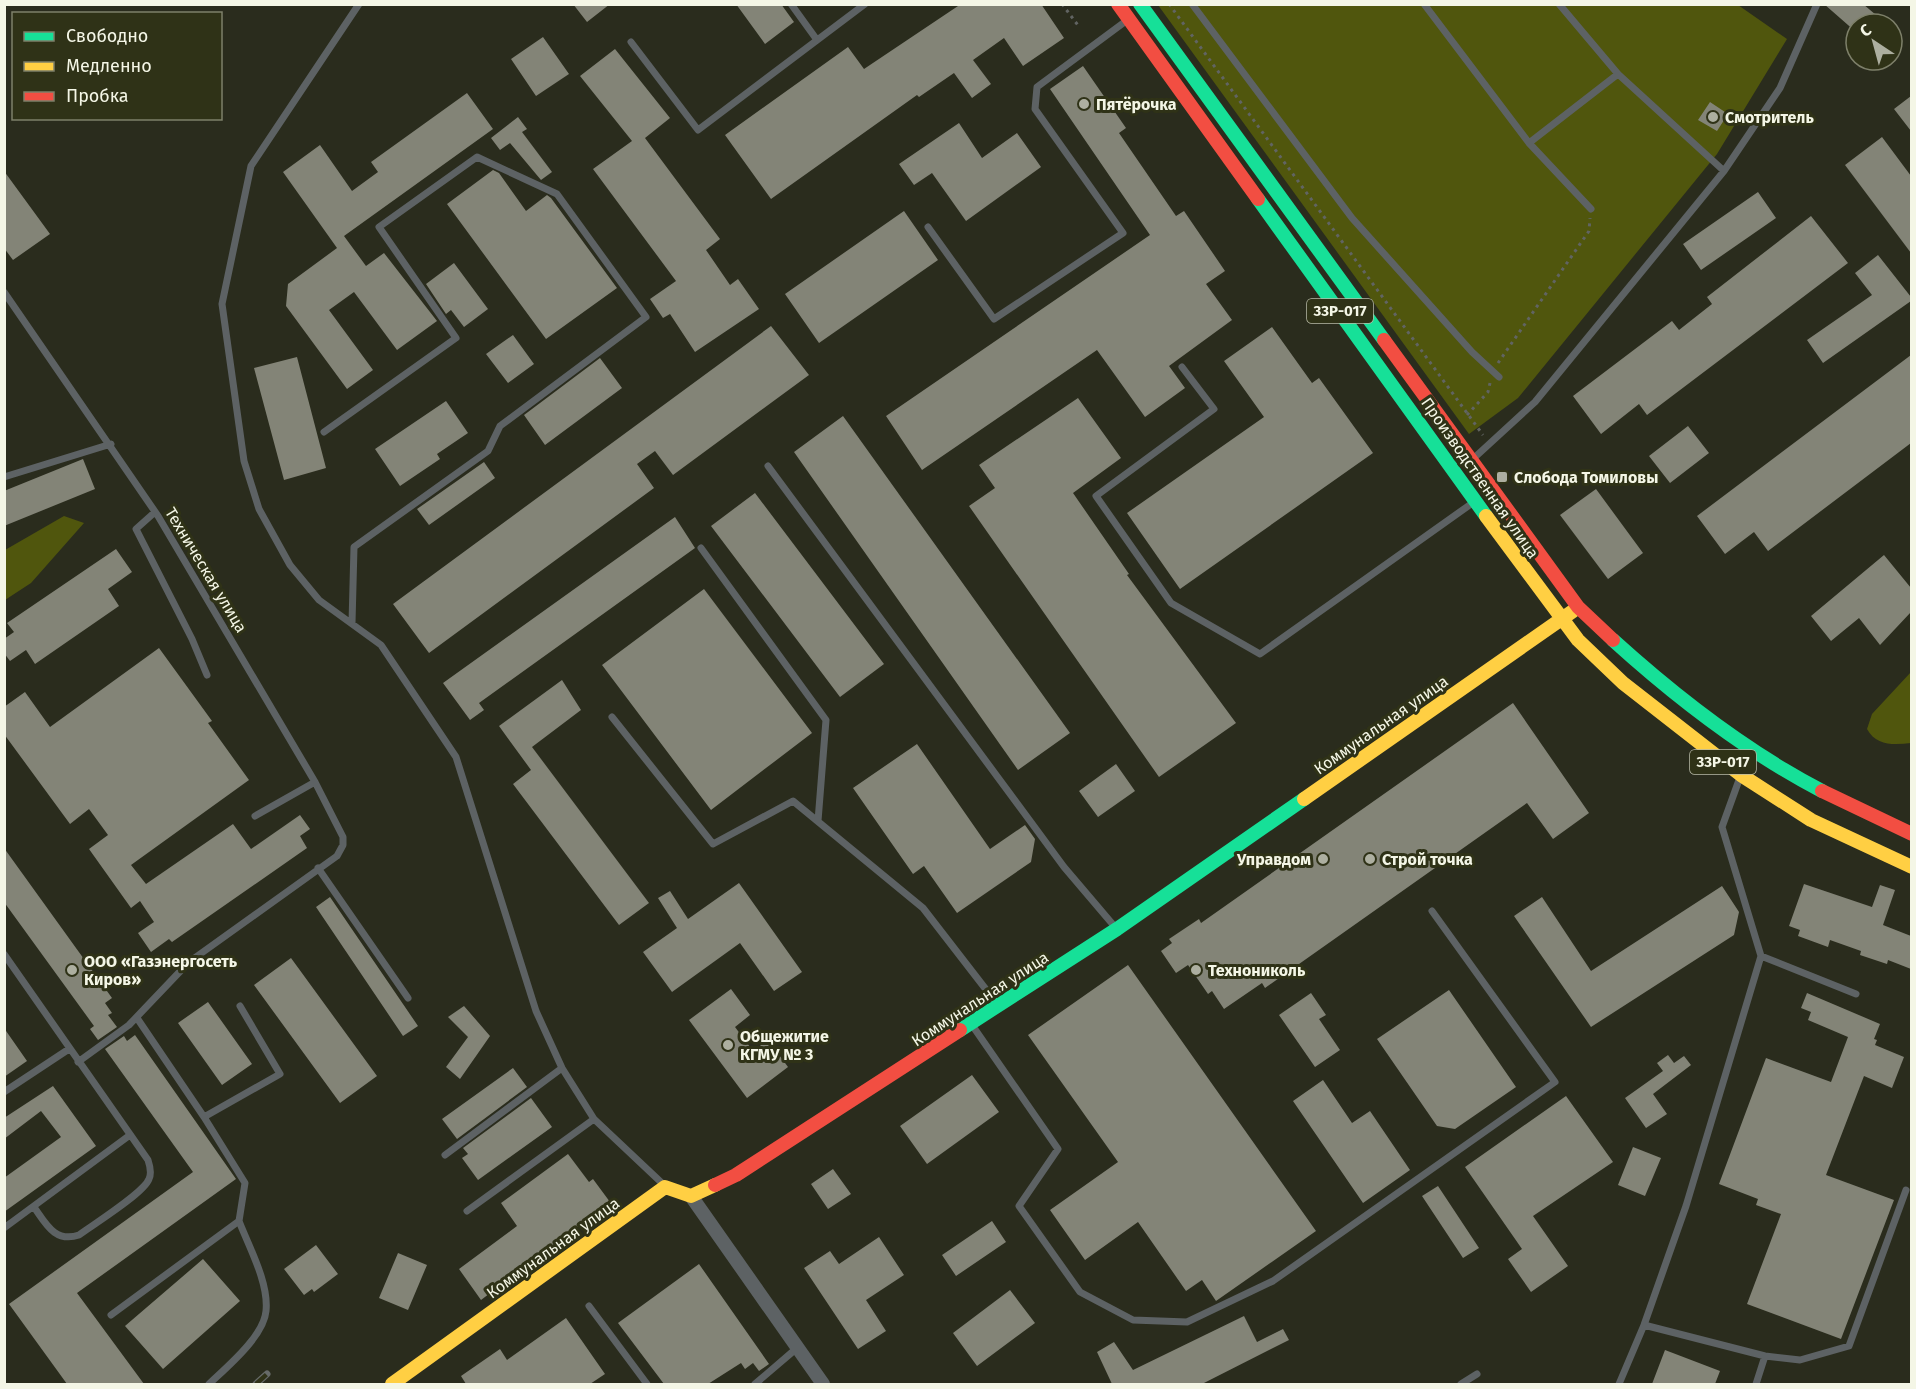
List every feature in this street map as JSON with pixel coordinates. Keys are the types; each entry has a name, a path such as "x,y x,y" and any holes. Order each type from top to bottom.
{"main road":[{"name":"Производственная улица","path":"1118,4 1578,640 1623,683 1741,775 1811,820 1911,867"},
{"name":"Производственная улица","path":"1140,4 1578,607 1629,656 1752,750 1812,786 1911,834"},
{"name":"Коммунальная улица","path":"691,1196 736,1174 972,1025 1117,929 1578,607"},
{"name":"Коммунальная улица","path":"392,1384 665,1187"},
{"path":"665,1187 691,1196"}],"street":[{"path":"691,1196 823,1384"}],"lane":[{"path":"360,4 251,166 222,304 244,461 259,509 290,565 319,600 381,645 456,757 536,1011 562,1068 594,1119 665,1187"},
{"path":"791,4 817,40"},
{"path":"631,42 698,130 865,4"},
{"path":"1192,4 1352,218 1472,352 1499,377"},
{"path":"1424,4 1529,143 1591,208"},
{"path":"1558,4 1618,74 1724,171"},
{"path":"1472,460 1535,402 1724,171 1780,88 1817,4"},
{"path":"928,227 994,319 1124,232 1035,109 1037,87 1128,19"},
{"path":"1529,143 1618,74"},
{"path":"324,432 456,338 379,227 477,157 557,194 646,317 500,426 488,451 354,547 352,623"},
{"name":"Техническая улица","path":"4,292 111,444 155,512 315,782 340,831 343,844 337,856 318,868"},
{"path":"1182,367 1214,408 1096,496 1171,603 1260,654 1476,501"},
{"path":"4,477 111,444"},
{"path":"768,466 1064,867 1117,929"},
{"path":"155,512 136,529 192,639 207,675"},
{"path":"701,548 826,720 818,821"},
{"path":"612,717 713,844 793,801 923,908 999,1006"},
{"path":"1619,1384 1644,1325 1686,1206 1761,956 1722,827 1741,775"},
{"path":"255,816 315,782"},
{"path":"78,1062 137,1018 189,962 318,868 408,998"},
{"path":"972,1025 1058,1149 1019,1206 1080,1292 1133,1320 1187,1322 1273,1281 1555,1082 1432,911"},
{"path":"4,954 148,1160 151,1176 133,1196 79,1235 70,1238 56,1235 34,1207"},
{"path":"1761,956 1856,994"},
{"path":"204,1117 280,1074 240,1006"},
{"path":"137,1018 204,1117 245,1183 239,1221 261,1273 266,1312 253,1340 209,1384"},
{"path":"4,1092 69,1049"},
{"path":"445,1155 562,1068"},
{"path":"467,1211 594,1119"},
{"path":"4,1228 130,1135"},
{"path":"1644,1325 1765,1356 1800,1360 1849,1346 1906,1190"},
{"path":"111,1314 239,1221"},
{"path":"589,1306 647,1384"},
{"path":"755,1384 797,1348"},
{"path":"1756,1384 1765,1356"},
{"path":"1461,1384 1477,1374"}],"path":[{"path":"1062,4 1080,28"},
{"path":"1169,4 1467,415 1490,443"},
{"path":"1467,415 1488,392 1492,371 1589,231 1591,208"}],"green space":[{"path":"1158,5 1738,5 1787,39 1717,154 1518,398 1469,434"},
{"path":"64,516 84,523 31,583 5,600 5,550"},
{"path":"1911,672 1911,743 1892,744 1875,739 1867,729 1872,714"}],"building":[{"path":"573,4 610,4 587,22"},
{"path":"736,4 781,4 794,22 765,44"},
{"path":"961,4 1041,4 1064,38 1023,66 1004,38 973,60 991,84 972,98 954,73 919,97 917,95 771,199 725,135 848,47 864,69"},
{"path":"1824,4 1863,4 1872,12 1844,12 1844,22"},
{"path":"543,37 569,74 536,96 511,59"},
{"path":"615,49 670,118 645,138 720,239 706,250 730,285 738,279 759,309 695,352 670,314 663,318 650,299 676,281 593,169 632,141 580,76"},
{"path":"1083,66 1126,128 1119,133 1176,216 1184,211 1225,271 1206,284 1232,320 1169,366 1185,388 1145,417 1097,350 922,470 886,416 1150,235 1050,89"},
{"path":"467,93 493,129 344,236 366,266 384,253 437,321 397,350 354,292 329,310 373,370 347,389 286,306 288,284 337,248 283,172 320,145 352,191 378,172 371,162"},
{"path":"1911,96 1911,131 1894,109"},
{"name":"Смотритель","path":"1710,102 1728,114 1717,131 1698,120"},
{"path":"518,117 527,129 522,132 552,172 541,180 510,143 500,150 491,138"},
{"path":"959,123 982,158 1017,133 1041,167 966,221 932,173 914,185 899,164"},
{"path":"1882,137 1911,176 1911,253 1845,165"},
{"path":"493,170 499,173 526,211 547,195 551,198 617,288 546,339 447,204"},
{"path":"4,171 50,234 13,260 4,248"},
{"path":"1758,192 1776,218 1701,270 1683,244"},
{"path":"904,211 938,260 819,343 785,294"},
{"path":"1811,216 1848,263 1647,415 1639,404 1601,434 1573,396 1672,321 1679,330 1712,304 1707,297"},
{"path":"1878,255 1911,297 1911,301 1823,363 1807,340 1872,295 1855,273"},
{"path":"454,263 488,309 464,327 451,310 446,314 426,284"},
{"path":"771,326 809,375 673,475 655,451 637,464 654,488 429,653 393,604"},
{"path":"1272,327 1312,383 1319,378 1373,453 1180,589 1127,513 1264,417 1224,361"},
{"path":"513,335 534,364 508,383 486,354"},
{"path":"1911,355 1911,443 1768,551 1754,532 1725,554 1697,516"},
{"path":"297,357 326,468 284,480 254,368"},
{"path":"600,358 622,388 545,445 524,415"},
{"path":"1078,398 1121,458 1073,493 1129,574 1127,575 1236,723 1159,777 969,506 995,488 979,465"},
{"path":"446,401 468,433 437,454 440,459 400,486 375,449"},
{"path":"843,416 1070,733 1018,770 794,452"},
{"path":"1688,426 1709,453 1670,483 1649,456"},
{"path":"83,459 95,489 4,526 4,491"},
{"path":"484,462 495,478 429,525 417,509"},
{"path":"1596,489 1643,553 1608,579 1560,515"},
{"path":"755,493 884,664 840,697 711,526"},
{"path":"675,517 695,548 479,703 484,710 470,720 443,683"},
{"path":"116,549 132,572 108,589 119,606 35,664 26,650 10,661 4,653 4,639 14,632 7,623"},
{"path":"1884,555 1911,588 1911,612 1880,645 1859,618 1831,641 1811,616"},
{"path":"704,589 812,733 711,810 602,665"},
{"path":"159,648 212,721 208,723 249,780 131,865 146,884 233,824 251,849 300,815 310,829 300,836 307,848 172,942 169,939 151,952 138,933 154,922 140,901 131,908 89,849 108,835 89,809 70,824 4,734 4,707 25,692 50,727"},
{"path":"562,680 581,710 532,747 649,903 619,925 513,784 531,770 499,726"},
{"name":"Строй точка","path":"1513,703 1589,813 1553,839 1527,803 1265,988 1262,983 1224,1009 1212,991 1208,994 1188,965 1176,973 1161,951 1172,943 1169,939 1199,919 1201,923"},
{"path":"917,744 990,849 1025,825 1035,839 1031,862 957,913 924,866 913,874 853,788"},
{"path":"1116,764 1135,791 1098,817 1079,791"},
{"path":"4,848 112,998 105,1003 112,1013 108,1015 117,1027 98,1040 90,1029 94,1026 4,902"},
{"path":"739,883 802,972 774,991 740,943 672,992 643,952 677,928 658,898 670,891 688,919"},
{"path":"1804,884 1872,907 1880,885 1895,890 1883,925 1911,936 1911,969 1888,960 1887,964 1860,955 1861,951 1830,940 1828,947 1798,936 1800,930 1789,926"},
{"path":"1722,886 1739,912 1734,935 1591,1027 1514,916 1542,897 1591,971"},
{"path":"330,897 418,1026 403,1036 316,907"},
{"path":"291,958 377,1076 340,1103 254,985"},
{"path":"1128,965 1316,1231 1216,1301 1202,1280 1186,1291 1138,1222 1085,1260 1050,1210 1118,1162 1028,1035"},
{"name":"Общежитие КГМУ № 3","path":"731,989 750,1015 735,1027 753,1051 768,1040 788,1067 747,1098 689,1020"},
{"path":"1449,990 1516,1087 1455,1129 1437,1126 1377,1039"},
{"path":"1311,993 1326,1015 1319,1019 1340,1050 1315,1067 1279,1015"},
{"path":"1807,993 1880,1024 1874,1039 1877,1040 1875,1045 1904,1057 1892,1088 1864,1076 1826,1175 1894,1200 1841,1339 1747,1304 1781,1214 1756,1205 1758,1199 1719,1184 1766,1058 1831,1082 1848,1037 1808,1020 1811,1012 1801,1008"},
{"path":"208,1002 252,1064 222,1085 178,1023"},
{"path":"464,1006 490,1036 460,1079 446,1067 468,1037 448,1017"},
{"path":"4,1028 27,1061 4,1077"},
{"path":"135,1035 236,1179 77,1293 144,1384 67,1384 9,1304 193,1172 105,1049 124,1036 127,1041"},
{"path":"1668,1055 1674,1063 1684,1056 1691,1065 1653,1094 1667,1114 1646,1128 1625,1098 1663,1071 1657,1063"},
{"path":"513,1068 527,1087 457,1139 442,1119"},
{"path":"972,1075 999,1112 927,1164 900,1126"},
{"path":"1323,1080 1352,1123 1370,1111 1410,1170 1363,1203 1293,1101"},
{"path":"53,1086 96,1146 4,1212 4,1178 61,1137 41,1111 4,1139 4,1118"},
{"path":"1566,1096 1613,1162 1533,1216 1568,1266 1531,1292 1508,1259 1522,1249 1465,1167"},
{"path":"531,1098 552,1127 478,1180 462,1158 468,1154 463,1148"},
{"path":"1633,1147 1661,1158 1645,1196 1618,1185"},
{"path":"568,1154 589,1182 593,1179 610,1202 481,1300 459,1269 517,1226 501,1203"},
{"path":"833,1169 851,1194 828,1209 811,1184"},
{"path":"1438,1186 1479,1248 1463,1258 1422,1196"},
{"path":"992,1221 1006,1242 956,1276 942,1255"},
{"path":"879,1237 904,1275 866,1300 886,1331 858,1349 804,1268 830,1251 839,1264"},
{"path":"316,1245 338,1274 314,1292 312,1289 304,1295 284,1269"},
{"path":"398,1253 427,1265 408,1310 379,1298"},
{"path":"203,1259 240,1301 163,1369 125,1326"},
{"path":"699,1264 769,1364 759,1371 753,1363 745,1369 741,1363 708,1384 664,1384 618,1323"},
{"path":"1010,1290 1035,1323 977,1366 953,1333"},
{"path":"1244,1316 1257,1342 1283,1329 1289,1340 1202,1384 1112,1384 1097,1352 1114,1342 1133,1370"},
{"path":"566,1318 605,1374 590,1384 466,1384 461,1376 500,1349 507,1360"},
{"path":"1665,1350 1720,1371 1715,1384 1652,1384"}],"railway":[{"path":"256,1384 267,1374"}],"traffic: fast":[{"path":"1140,4 1384,340"},
{"path":"1258,199 1486,516"},
{"path":"1613,640 1687,703 1739,741 1822,791"},
{"path":"960,1030 1117,929 1304,799"}],"traffic: slow":[{"path":"1486,516 1578,640 1623,683 1741,775 1811,820 1912,867"},
{"path":"1304,799 1573,611"},
{"path":"392,1384 665,1187 691,1196 715,1185"}],"traffic: jam":[{"path":"1118,4 1258,199"},
{"path":"1384,340 1578,607 1613,640"},
{"path":"1822,791 1912,834"},
{"path":"715,1185 736,1175 960,1030"}],"place":[{"name":"Пятёрочка","path":"1084,104"},
{"name":"Смотритель","path":"1713,117"},
{"name":"Слобода Томиловы","path":"1502,477"},
{"name":"Управдом","path":"1323,859"},
{"name":"Строй точка","path":"1370,859"},
{"name":"ООО «Газэнергосеть Киров»","path":"72,970"},
{"name":"Технониколь","path":"1196,970"},
{"name":"Общежитие КГМУ № 3","path":"728,1045"}]}
